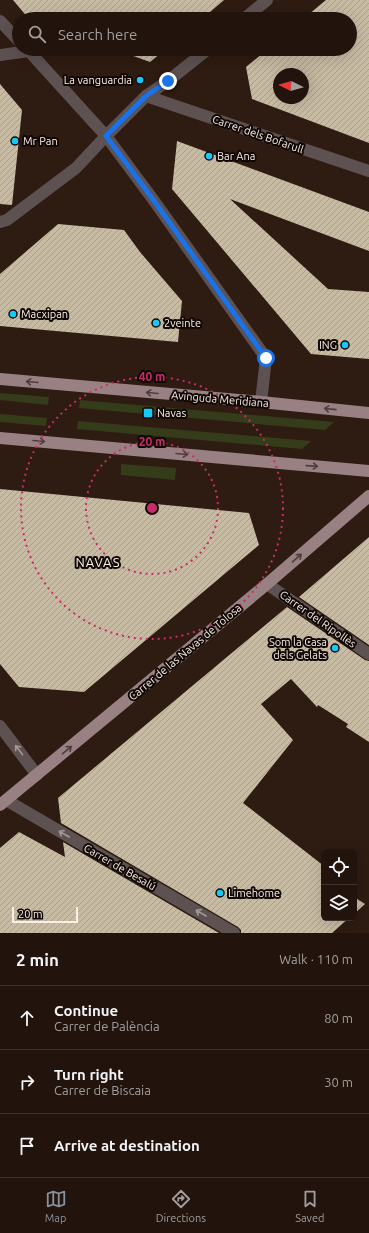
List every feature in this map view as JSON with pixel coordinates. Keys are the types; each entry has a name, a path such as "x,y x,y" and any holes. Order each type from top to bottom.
{"main road":[{"name":"Avinguda Meridiana","path":"0,379 369,413"},
{"path":"0,438 369,471"},
{"name":"Carrer de las Navas de Tolosa","path":"3,803 267,584 369,496"}],"street":[{"path":"253,12 268,0"},
{"path":"0,21 12,34"},
{"path":"0,55 12,53"},
{"path":"33,56 106,136 266,358 261,402"},
{"path":"0,222 7,220 76,168 146,96 168,81 199,56"},
{"name":"Carrer dels Bofarull","path":"146,96 369,171"},
{"name":"Carrer del Ripollès","path":"267,584 369,654"},
{"path":"0,726 37,775"},
{"name":"Carrer de Besalú","path":"3,803 234,933"}],"green space":[{"path":"0,393 49,397 48,405 0,400"},
{"path":"80,400 334,422 325,430 79,408"},
{"path":"0,414 47,418 46,426 0,422"},
{"path":"78,421 311,441 302,449 77,429"},
{"path":"121,464 176,468 175,480 121,475"}],"building":[{"path":"13,0 224,0 210,12 23,12"},
{"path":"326,0 369,0 369,143 252,99 246,67 259,56 357,56 357,12 311,12"},
{"path":"133,56 157,56 150,62"},
{"path":"0,84 22,110 12,205 0,204"},
{"path":"177,141 369,212 369,251 230,199 328,289 369,292 369,359 311,354 172,189"},
{"path":"58,224 124,230 140,252 182,301 178,342 0,326 0,274"},
{"path":"0,489 249,513 259,545 84,692 19,687 0,664"},
{"path":"369,537 369,645 299,597"},
{"path":"287,607 365,660 369,661 369,742 346,727 348,724 318,705 317,707 291,679 261,704 293,740 243,803 321,864 321,921 346,921 332,933 241,933 241,930 238,927 61,823 58,798"},
{"path":"19,832 65,857 63,842 219,933 0,933 0,848"},
{"path":"357,899 365,904 357,911"}],"place":[{"name":"La vanguardia","path":"140,80"},
{"name":"Mr Pan","path":"15,141"},
{"name":"Bar Ana","path":"209,156"},
{"name":"Macxipan","path":"13,314"},
{"name":"2veinte","path":"156,323"},
{"name":"ING","path":"345,345"},
{"name":"Navas","path":"148,413"},
{"name":"Som la Casa dels Gelats","path":"335,648"},
{"name":"Limehome","path":"220,893"}],"district":[{"name":"NAVAS","path":"98,562"}],"route":[{"path":"168,81 146,96 106,136 266,358"}]}
